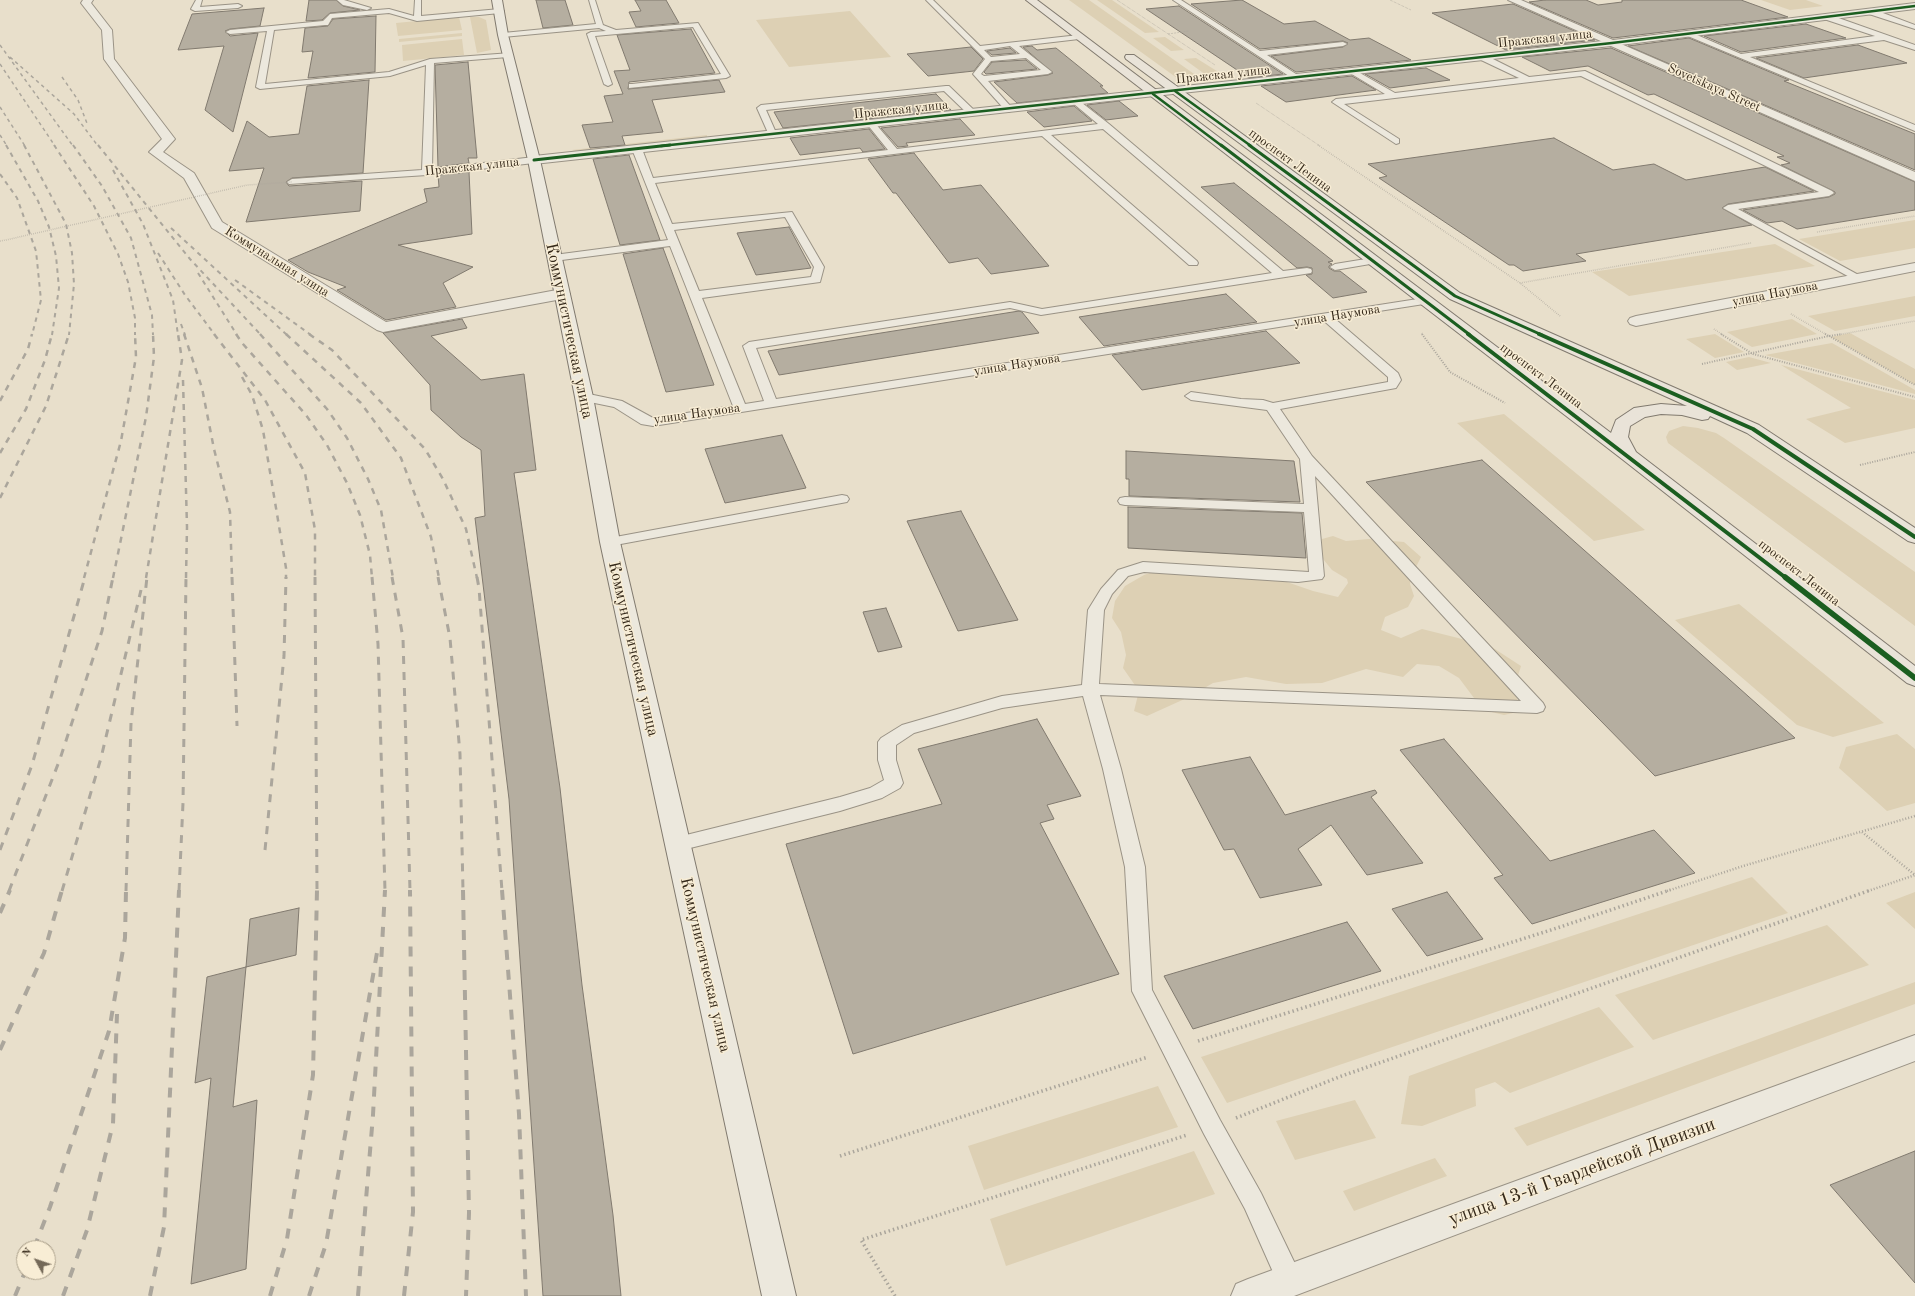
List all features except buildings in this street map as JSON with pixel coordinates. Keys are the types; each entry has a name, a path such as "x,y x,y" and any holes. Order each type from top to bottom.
{"main road":[{"name":"проспект Ленина","path":"1031,0 1424,302 1628,455 1915,678"},
{"name":"проспект Ленина","path":"1121,51 1454,296 1753,429 1915,537"},
{"name":"улица Наумова","path":"1424,302 1454,296"},
{"path":"1628,455 1619,437 1622,424 1640,412 1661,409 1682,410 1753,429"},
{"path":"1870,642 1915,664"}],"street":[{"name":"Коммунальная улица","path":"88,0 86,3 107,30 109,60 169,139 155,152 189,176 217,225 382,327 562,294"},
{"name":"Коммунистическая улица","path":"497,0 505,45 534,160 584,397 610,542 779,1296"},
{"name":"Sovetskaya Street","path":"1513,0 1915,177"},
{"path":"1851,5 1872,12"},
{"name":"Пражская улица","path":"534,160 1353,72 1612,43 1915,6"},
{"name":"улица Наумова","path":"1636,321 1915,267"},
{"name":"улица 13-й Гвардейской Дивизии","path":"1248,1296 1915,1048"}],"lane":[{"path":"199,0 195,10 238,6"},
{"path":"340,0 343,3 359,7 389,11 417,19 500,11"},
{"path":"417,19 418,0"},
{"path":"592,0 600,26"},
{"path":"929,0 989,59"},
{"path":"1176,0 1298,78"},
{"path":"228,42 231,29 271,28 325,23 330,16 389,11"},
{"path":"1872,12 1915,26"},
{"path":"1827,17 1915,48"},
{"path":"608,84 591,34 695,25 726,76 632,86"},
{"path":"271,28 260,87 390,74 430,61 600,26 615,32"},
{"path":"1687,34 1915,128"},
{"path":"978,48 1079,37"},
{"path":"1740,56 1886,37"},
{"path":"982,79 1048,72 1012,44"},
{"path":"1258,52 1343,44"},
{"path":"1010,109 977,74 989,59 1026,56"},
{"path":"1482,57 1527,79"},
{"path":"427,172 430,61"},
{"path":"1353,72 1393,95"},
{"path":"1396,141 1336,102 1582,73 1829,193 1728,208 1859,278"},
{"path":"773,135 761,108 946,88 972,113"},
{"path":"1077,102 1281,275"},
{"path":"871,124 894,151"},
{"path":"650,181 1106,126"},
{"path":"1043,133 1193,263"},
{"path":"637,149 740,408"},
{"name":"Пражская улица","path":"292,182 427,172 534,160"},
{"path":"668,228 788,214 819,267 816,280 695,295"},
{"path":"554,258 674,242"},
{"path":"1335,267 1372,261"},
{"path":"771,403 749,346 1010,305 1025,307 1041,312 1307,271"},
{"name":"улица Наумова","path":"584,397 618,404 646,421 653,422 1424,302"},
{"path":"1191,396 1241,403 1263,404 1272,407 1392,385 1395,380 1394,376 1327,318"},
{"path":"678,844 840,804 876,793 894,783 887,760 887,742 908,729 1002,702 1090,689 1537,708 1307,459 1272,407"},
{"path":"1290,1281 1253,1201 1212,1127 1142,991 1135,867 1112,769 1090,689 1096,610 1106,592 1123,573 1143,567 1298,577 1317,576 1307,459"},
{"path":"610,542 842,499"},
{"path":"1125,501 1311,508"}],"path":[{"path":"1117,0 1219,68"},
{"path":"1390,0 1411,10"},
{"path":"1252,100 1520,283 1533,296 1560,316"},
{"path":"0,241 247,185 292,182"},
{"path":"1520,283 1783,237 1915,216"},
{"path":"1791,314 1915,385"},
{"path":"1702,364 1753,354 1829,336 1915,321"},
{"path":"1714,329 1753,354 1915,397"},
{"path":"1422,333 1450,372 1505,402"},
{"path":"1860,464 1915,452"},
{"path":"840,1156 1172,1049 1554,929 1743,866 1915,816"},
{"path":"1862,832 1915,875"},
{"path":"895,1296 861,1240 1212,1127 1339,1077 1915,875"}],"shaded area":[{"path":"1069,0 1089,0 1197,76 1177,78"},
{"path":"1097,0 1112,0 1159,32 1145,33"},
{"path":"1761,0 1806,0 1823,6 1790,10"},
{"path":"850,11 891,57 789,67 756,20"},
{"path":"459,17 462,30 398,36 396,23"},
{"path":"470,17 479,17 486,20 491,50 477,53"},
{"path":"462,33 462,36 399,42 399,39"},
{"path":"1165,37 1184,50 1171,51 1153,38"},
{"path":"462,39 464,55 403,61 402,45"},
{"path":"1196,58 1220,73 1206,75 1184,59"},
{"path":"707,135 707,137 578,152 572,150"},
{"path":"1915,220 1915,248 1840,261 1799,239"},
{"path":"1775,244 1815,266 1629,296 1592,272"},
{"path":"1915,296 1915,316 1835,331 1808,316"},
{"path":"1792,319 1817,334 1752,347 1727,332"},
{"path":"1850,333 1915,369 1915,385 1831,337"},
{"path":"1715,334 1744,352 1715,358 1686,339"},
{"path":"1832,343 1915,390 1915,394 1765,355"},
{"path":"1749,357 1771,363 1737,370 1726,362"},
{"path":"1781,365 1915,400 1915,428 1845,443 1806,419 1851,408"},
{"path":"1504,414 1645,530 1594,541 1457,423"},
{"path":"1683,426 1716,433 1724,438 1915,572 1915,626 1668,443 1666,437 1669,431"},
{"path":"1333,536 1346,541 1369,539 1404,542 1421,557 1411,577 1410,584 1414,596 1408,607 1385,617 1381,630 1401,638 1422,629 1470,641 1484,642 1521,666 1515,685 1518,705 1513,713 1504,715 1483,710 1459,678 1439,666 1417,664 1403,677 1366,669 1322,683 1286,684 1246,677 1213,683 1189,697 1147,716 1134,711 1139,691 1123,668 1126,655 1121,632 1112,618 1115,601 1125,586 1144,575 1155,571 1174,574 1281,580 1313,591 1338,597 1348,583 1347,579 1332,570 1318,550 1322,539"},
{"path":"1739,604 1884,723 1833,737 1797,725 1675,620"},
{"path":"1897,734 1915,749 1915,803 1887,811 1839,768 1846,747"},
{"path":"1752,877 1788,913 1227,1103 1201,1057"},
{"path":"1915,892 1915,929 1886,903"},
{"path":"1827,925 1869,965 1653,1040 1615,995"},
{"path":"1915,982 1915,1004 1527,1146 1514,1128"},
{"path":"1599,1007 1634,1047 1510,1093 1495,1082 1475,1089 1476,1106 1422,1126 1401,1124 1409,1076"},
{"path":"1158,1086 1178,1127 984,1190 968,1146"},
{"path":"1355,1100 1376,1138 1295,1160 1276,1121"},
{"path":"1194,1151 1215,1194 1006,1266 990,1219"},
{"path":"1435,1158 1447,1176 1354,1211 1343,1191"}],"railway":[{"path":"0,45 73,146"},
{"path":"10,57 74,114 98,146"},
{"path":"0,64 55,146"},
{"path":"62,77 78,100 88,126"},
{"path":"0,107 25,146"},
{"path":"0,135 7,146"},
{"path":"6,145 38,201 49,227 56,256 59,288 52,335"},
{"path":"24,145 66,224 72,253 74,284 69,335"},
{"path":"54,145 94,206 118,254 128,282 135,318 135,334"},
{"path":"73,145 102,186 131,238 152,315 153,335"},
{"path":"98,145 190,259 261,335"},
{"path":"113,170 143,224 173,300 178,335"},
{"path":"0,174 17,198 36,251 41,300 32,335"},
{"path":"171,228 287,335"},
{"path":"158,253 185,295 215,335"},
{"path":"198,273 237,335"},
{"path":"235,280 311,335"},
{"path":"181,324 185,335"},
{"path":"0,401 28,349 32,334"},
{"path":"0,453 26,409 45,360 52,334"},
{"path":"0,498 46,406 69,334"},
{"path":"84,578 121,441 136,357 135,334"},
{"path":"113,578 146,417 154,357 153,334"},
{"path":"146,578 182,360 178,334"},
{"path":"184,334 202,388 214,449 230,512 232,578"},
{"path":"214,334 265,400 305,473 315,530 315,577"},
{"path":"236,334 243,344 306,415 327,445 347,483 360,515 370,555 372,578"},
{"path":"260,334 327,409 347,438 368,479 381,510 393,578"},
{"path":"286,334 361,403 401,458 431,537 439,578"},
{"path":"309,334 332,350 425,449 443,479 466,529 477,578"},
{"path":"242,377 252,395 263,430 286,568 286,577"},
{"path":"183,380 187,527 186,578"},
{"path":"0,850 32,765 85,577"},
{"path":"9,891 60,759 102,631 113,577"},
{"path":"126,891 131,723 147,577"},
{"path":"179,891 183,803 186,577"},
{"path":"232,577 237,726"},
{"path":"265,850 284,656 286,577"},
{"path":"315,577 317,890"},
{"path":"372,577 378,644 385,890"},
{"path":"392,577 403,638 410,891"},
{"path":"438,577 450,638 460,754 463,891"},
{"path":"477,577 502,891"},
{"path":"62,891 101,758 141,590"},
{"path":"0,913 10,890"},
{"path":"0,1050 44,953 62,890"},
{"path":"37,1240 50,1207 109,1031 125,938 126,890"},
{"path":"150,1296 164,1227 179,890"},
{"path":"270,1296 287,1239 313,1075 317,890"},
{"path":"358,1296 373,1115 385,890"},
{"path":"404,1296 413,1212 410,890"},
{"path":"463,890 469,1213 466,1296"},
{"path":"502,890 519,1114 526,1296"},
{"path":"309,1296 326,1244 378,947"},
{"path":"63,1296 87,1230 113,1124 117,1014"},
{"path":"15,1296 22,1280"}],"cycle path":[{"path":"534,160 1612,43 1915,6"},
{"path":"1175,91 1455,296 1753,429 1915,537"},
{"path":"1153,94 1628,455 1915,678"}]}
